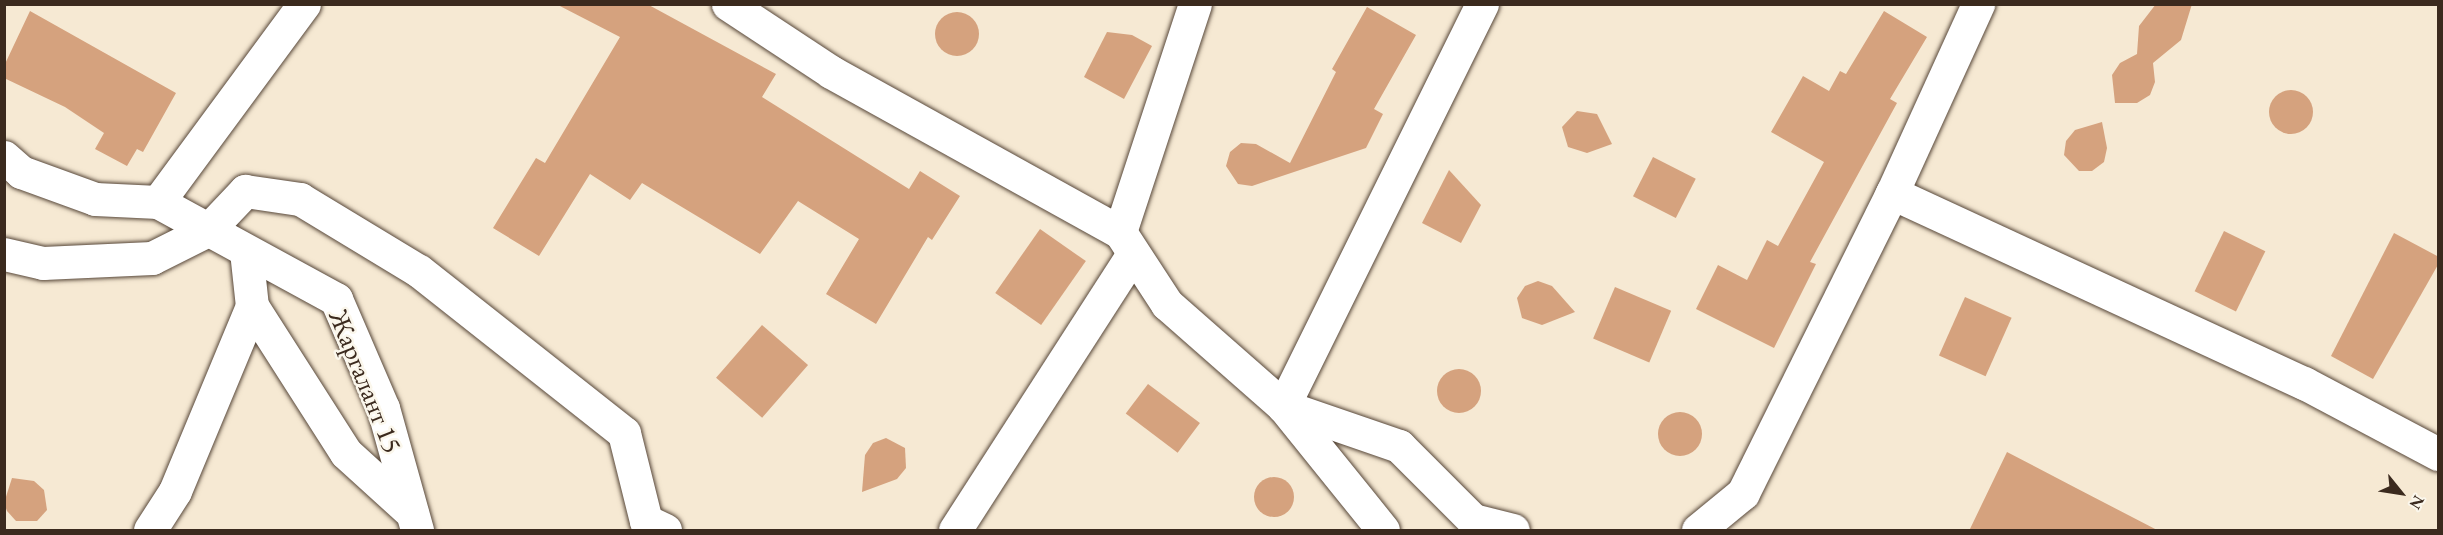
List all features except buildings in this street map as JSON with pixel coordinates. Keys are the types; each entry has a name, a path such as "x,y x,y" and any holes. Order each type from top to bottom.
{"street":[{"path":"4,157 21,172 95,199 158,202 304,4"},
{"path":"728,4 831,72 1126,243 1167,304 1283,406 1383,531"},
{"path":"955,531 1126,243 1195,4"},
{"path":"1283,406 1482,4"},
{"path":"1698,531 1743,493 1892,193 1978,4"},
{"path":"4,254 43,263 153,258 208,230 245,191 300,199 419,271 624,433 646,521 665,531"},
{"path":"1892,193 2304,383 2439,454"},
{"name":"Жаргалант 15","path":"158,202 336,299 382,408 415,522"},
{"path":"246,251 252,306 346,453 415,522"},
{"path":"150,531 176,491 252,306"},
{"path":"1283,406 1399,446 1473,520 1513,531"}]}
